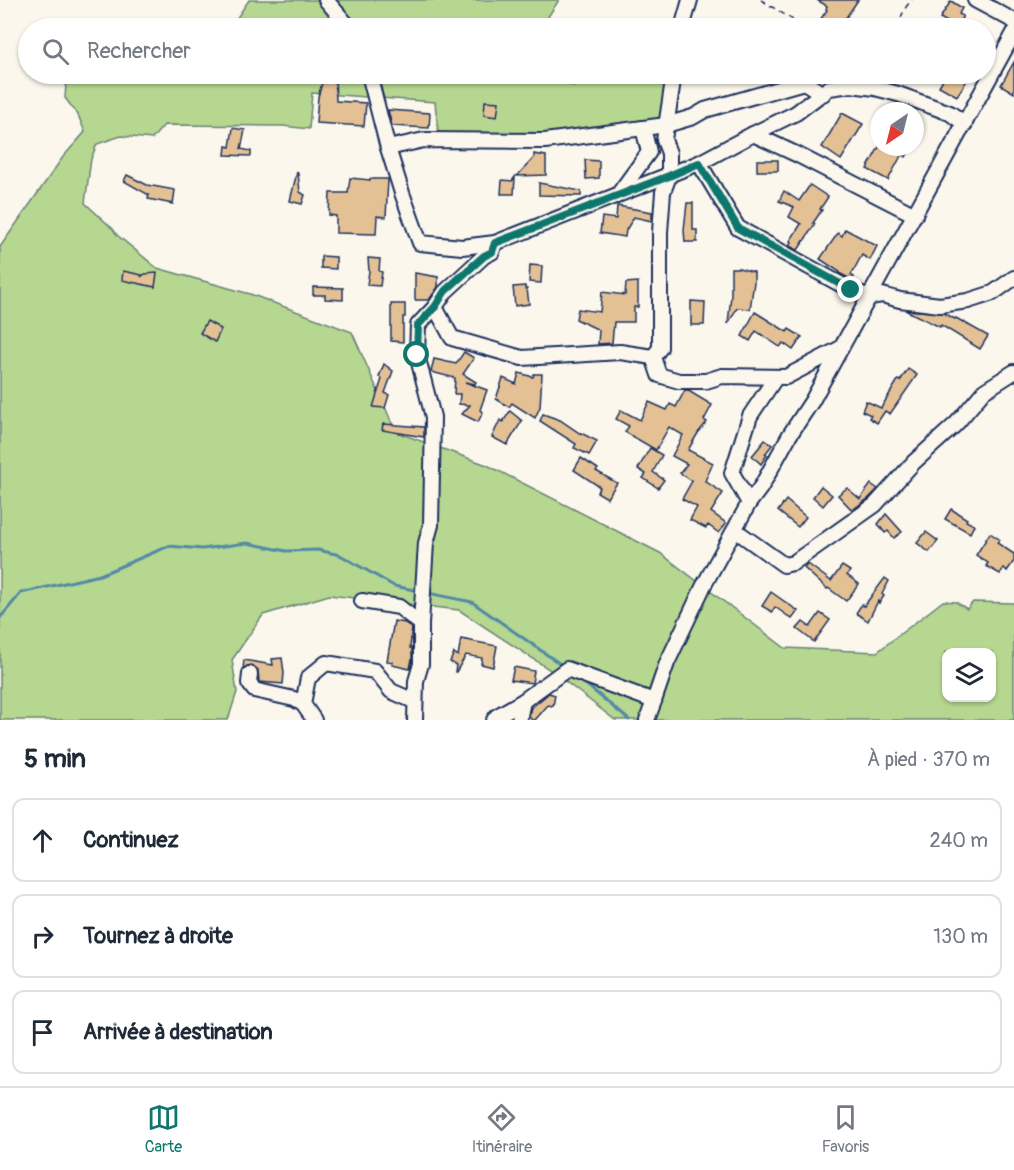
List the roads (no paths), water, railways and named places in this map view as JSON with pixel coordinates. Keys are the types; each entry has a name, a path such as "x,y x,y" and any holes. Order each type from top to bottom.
{"street":[{"path":"326,0 341,18"},
{"path":"685,18 690,0"},
{"path":"975,0 1014,21"},
{"path":"996,66 1014,33"},
{"path":"372,84 388,148 420,243 462,247 495,243 669,176 796,113 829,88 851,85 898,94 950,113 965,124"},
{"path":"653,357 660,348 660,232 663,192 669,176 669,153 664,140 672,84"},
{"path":"388,148 424,140 545,141 666,125 693,117 705,110 797,84"},
{"path":"807,84 823,94"},
{"path":"647,720 667,663 704,585 749,503 761,487 789,436 812,401 987,84"},
{"path":"617,196 649,152 643,128"},
{"path":"753,134 915,215"},
{"path":"699,163 738,228 851,290 870,297 882,295 900,300 940,305 968,302 993,292 1014,278"},
{"path":"415,720 416,681 421,664 426,543 431,525 433,417 417,355 418,325 435,307 445,291 484,256 492,252 495,243"},
{"path":"435,307 452,338 522,358 620,352 653,357"},
{"path":"653,357 659,375 679,381 706,381 722,376 786,377 841,348"},
{"path":"735,530 784,565 794,563 875,505 914,462 956,424 984,391 1014,372"},
{"path":"749,503 732,473 750,416 776,377"},
{"path":"362,601 399,607 421,624"},
{"path":"303,704 308,678 326,663 375,671 391,691 414,701"},
{"path":"494,720 567,669 654,701"},
{"path":"250,674 249,682 254,690 294,699 303,704 314,720"},
{"path":"519,720 523,701"}],"waterway":[{"path":"0,618 21,593 100,575 169,546 202,549 247,543 286,551 318,550 340,555 394,586 419,591"},
{"path":"428,593 472,602 563,666"},
{"path":"582,681 629,720"}]}
